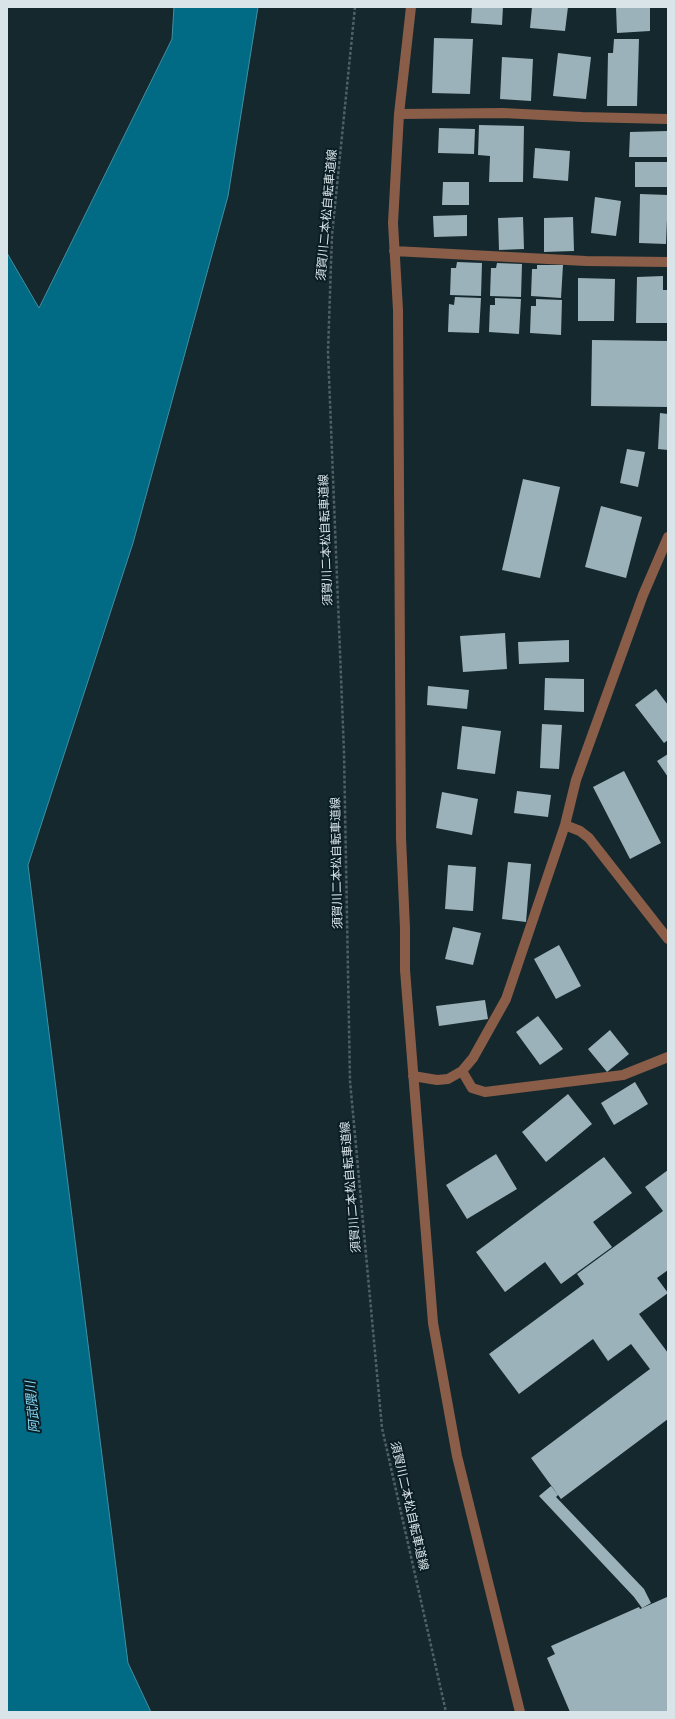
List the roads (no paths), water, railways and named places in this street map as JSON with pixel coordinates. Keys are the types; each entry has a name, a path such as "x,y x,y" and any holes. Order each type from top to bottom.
{"street":[{"path":"411,7 399,114 393,223 398,310 401,838 405,928 405,970 433,1322 457,1456 520,1712"},
{"path":"399,114 502,113 668,119"},
{"path":"394,251 586,261 668,262"},
{"path":"413,1076 437,1080 448,1079 462,1071 473,1058 506,999 565,825 576,780 643,595 668,537"},
{"path":"565,825 580,831 589,838 668,939"},
{"path":"462,1071 472,1088 485,1092 623,1075 668,1057"}],"water":[{"name":"阿武隈川","path":"174,7 258,7 228,196 133,543 28,865 128,1663 151,1712 7,1712 7,253 39,308 172,39"}]}
